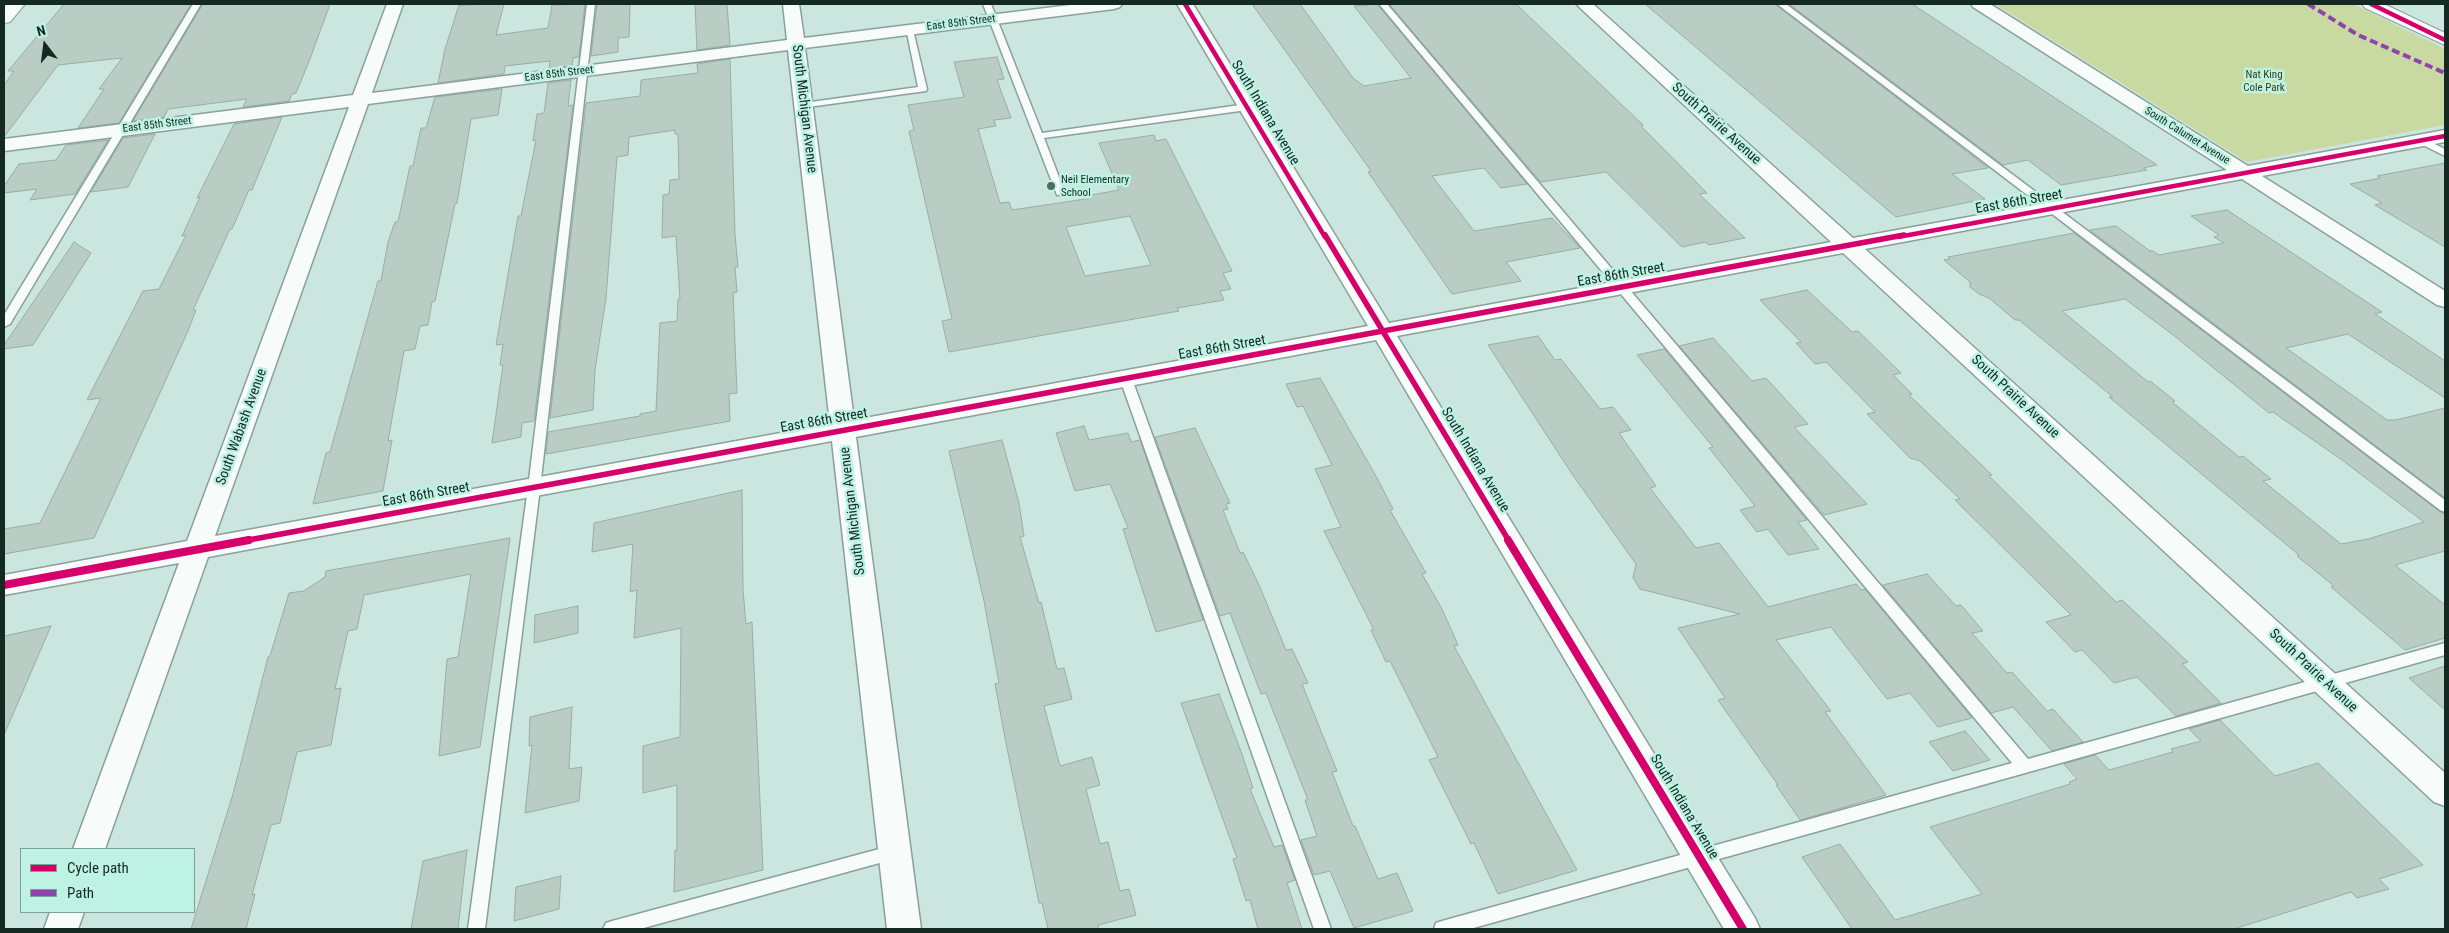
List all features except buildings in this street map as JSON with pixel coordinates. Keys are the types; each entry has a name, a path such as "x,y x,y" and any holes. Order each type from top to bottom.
{"street":[{"path":"4,18 16,4"},
{"name":"South Wabash Avenue","path":"89,848 394,4"},
{"name":"South Michigan Avenue","path":"791,4 904,929"},
{"name":"East 85th Street","path":"4,144 909,30 990,12 1114,4"},
{"name":"South Indiana Avenue","path":"1185,4 1743,929"},
{"name":"South Prairie Avenue","path":"1584,4 2445,792"},
{"name":"South Calumet Avenue","path":"1979,4 2445,300"},
{"path":"2370,4 2445,40"},
{"name":"East 86th Street","path":"4,585 2445,136"},
{"path":"60,929 67,913"}],"lane":[{"path":"4,324 197,4"},
{"path":"476,929 534,488 591,4"},
{"path":"1383,4 2025,767"},
{"path":"1781,4 2445,506"},
{"path":"990,12 1060,193"},
{"path":"804,106 923,89 909,30"},
{"path":"1039,136 1247,107"},
{"path":"2422,140 2445,153"},
{"path":"1126,379 1323,929"},
{"path":"1442,929 2445,649"},
{"path":"612,929 895,851"}],"green space":[{"name":"Nat King Cole Park","path":"1995,4 2353,4 2445,49 2445,125 2247,162"}],"marked path":[{"path":"2308,4 2358,35 2445,73"}],"cycle path":[{"path":"1185,4 1743,929"},
{"path":"2371,4 2445,40"},
{"path":"4,585 2445,136"}],"place":[{"name":"Neil Elementary School","path":"1051,186"}]}
